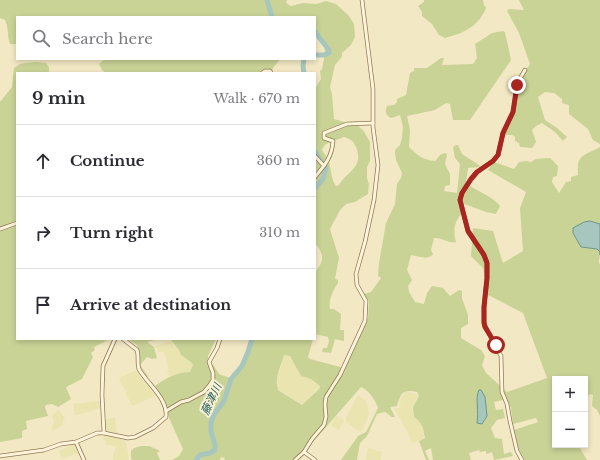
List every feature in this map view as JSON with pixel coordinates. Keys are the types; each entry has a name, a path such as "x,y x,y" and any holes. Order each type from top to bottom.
{"street":[{"path":"295,460 304,452 324,425 326,418 326,397 340,375 365,321 366,301 357,285 356,274 374,200 378,165 373,123 373,89 362,0"},
{"path":"522,460 517,451 507,404 502,392 501,356 484,324 487,263 484,255 468,231 460,200 462,193 471,179 477,172 493,161 498,155 503,133 513,112 518,82 525,70"},
{"path":"316,176 331,155 333,141 324,138 324,133 347,124 373,123"},
{"path":"316,157 324,166"},
{"path":"0,229 16,222"},
{"path":"104,433 102,400 103,366 116,340"},
{"path":"0,456 39,451 61,444 76,442 90,435 104,433 128,438 138,436 153,428 166,417 166,411 163,403 139,368 138,350 124,340"},
{"path":"166,411 181,402 189,400 204,392 209,386 213,380 213,373 209,362 220,340"},
{"path":"76,442 84,460"},
{"path":"304,452 315,460"}],"shaded area":[{"path":"170,341 179,350 181,355 191,361 193,365 190,373 185,372 169,376 167,371 169,370 164,352 159,352 155,346"},
{"path":"284,355 290,356 303,377 311,379 320,386 320,388 317,389 302,405 278,389 276,383"},
{"path":"137,370 156,396 132,406 119,378"},
{"path":"407,392 417,394 418,396 412,407 414,417 422,426 424,438 413,443 410,441 411,440 407,431 394,408 399,408 403,395"},
{"path":"357,396 366,401 369,414 363,429 360,431 346,422 346,417"},
{"path":"100,401 100,408 75,416 73,404"},
{"path":"57,410 60,411 65,419 63,421 63,425 52,431 54,421 52,416"},
{"path":"336,416 344,420 339,430 331,426"},
{"path":"115,417 117,433 106,431 105,420"},
{"path":"104,434 126,440 129,460 113,460 116,447 105,444 106,441 103,440"},
{"path":"75,444 78,453 62,459 59,451"},
{"path":"368,448 382,452 381,460 366,460"}],"green space":[{"path":"0,0 287,0 286,3 291,6 303,3 317,4 326,1 336,4 349,16 354,24 355,37 351,45 342,53 342,57 335,65 330,87 334,119 358,126 363,130 370,142 370,161 367,167 367,178 369,184 368,194 355,202 346,204 340,210 330,229 339,258 335,279 338,280 338,283 331,296 330,309 334,309 341,314 340,330 344,330 344,341 335,339 331,353 322,352 323,348 327,348 329,341 328,337 316,334 316,271 322,261 322,254 316,245 316,87 321,79 320,71 322,69 325,48 320,36 316,37 316,16 16,16 16,44 10,44 5,20 0,18","holes":["344,137 351,140 356,147 358,160 354,169 342,180 339,185 336,186 333,180 329,161 322,149 326,144"]},
{"path":"424,0 483,0 486,8 483,15 475,25 458,34 445,38 439,35 432,24 422,16 422,12 418,6 424,2"},
{"path":"519,0 600,0 600,144 593,140 588,129 569,114 569,105 562,103 562,99 554,93 545,92 538,97 545,120 567,137 563,141 555,132 542,123 532,130 536,142 532,148 520,147 519,143 515,141 515,137 504,134 518,99 517,91 519,82 530,64 519,33 507,11 509,9 524,10"},
{"path":"505,32 511,60 470,120 453,120 450,104 446,103 435,110 407,116 410,130 409,147 420,157 427,160 435,161 441,154 446,153 445,164 450,174 450,185 445,186 444,191 457,193 460,164 455,158 453,147 458,145 462,154 480,167 468,168 466,183 492,199 500,206 496,214 459,202 462,213 457,220 455,227 456,242 434,238 431,250 433,254 431,256 423,258 411,255 407,270 412,280 408,286 409,292 415,302 424,304 427,293 432,286 443,288 450,296 459,290 462,291 462,298 468,315 468,324 461,328 461,338 481,350 485,356 482,365 486,373 507,392 547,378 523,313 488,295 483,268 471,256 473,228 493,231 503,263 523,251 520,208 526,192 488,170 494,162 514,169 519,162 531,162 536,159 550,158 558,166 557,176 553,177 552,182 559,193 566,182 571,181 571,177 578,175 578,163 582,156 600,147 600,224 585,221 576,228 573,233 581,247 597,249 600,252 600,416 597,410 592,406 593,395 590,394 588,396 588,376 552,376 552,448 580,448 587,460 525,460 519,450 514,430 538,422 536,418 513,424 511,408 507,399 494,402 496,410 503,409 505,418 497,420 491,428 495,438 502,439 504,454 511,452 513,456 494,460 492,452 486,454 486,451 480,452 479,450 469,453 471,460 433,460 431,448 425,451 429,460 426,460 419,441 425,438 423,429 419,421 414,417 413,407 419,396 417,392 408,391 401,395 397,406 390,407 395,417 392,417 385,412 377,414 367,436 360,443 357,460 341,460 358,436 366,432 378,408 371,396 364,388 361,387 313,442 309,440 304,449 294,460 224,460 225,458 221,457 220,460 172,460 179,456 183,449 169,418 166,404 155,386 172,376 190,372 193,365 181,355 171,340 216,340 208,356 208,361 214,366 219,374 233,379 241,370 254,340 313,340 308,357 310,359 344,368 368,318 369,301 364,294 371,292 381,278 378,276 379,263 386,223 395,204 397,184 402,173 396,160 395,150 400,145 403,127 400,115 391,118 389,117 386,112 387,106 394,105 397,102 397,99 406,95 410,73 414,71 414,68 427,68 441,58 444,58 442,65 473,64 477,58 475,44 492,33","holes":["284,355 290,356 301,376 311,379 320,386 320,388 302,405 278,390 277,376","479,390 481,390 485,397 487,416 477,423 477,396"]},
{"path":"104,60 279,60 273,68 272,72 105,72 99,64"},
{"path":"35,62 46,63 49,67 49,72 16,72 16,340 108,340 94,347 95,350 91,353 93,357 82,379 66,387 71,399 58,407 52,404 46,405 45,407 48,416 26,421 27,429 22,431 22,438 0,442 0,102 12,87 14,68 20,64"},
{"path":"129,340 154,340 147,342 154,347 157,358 152,359 147,357 140,365 148,376 147,377 139,365 137,345"},
{"path":"149,446 160,451 157,453 160,460 132,460 131,451 134,448"}],"water":[{"path":"590,221 600,224 600,252 597,249 581,247 573,233 573,228 584,222"},
{"path":"479,390 481,390 485,397 487,416 482,424 477,423 477,396"}],"waterway":[{"name":"藤津川","path":"267,0 272,16"},
{"name":"藤津川","path":"316,33 329,50 329,53 324,55 316,55"},
{"name":"藤津川","path":"304,60 304,72"},
{"name":"藤津川","path":"316,153 326,168 323,179 316,187"},
{"name":"藤津川","path":"196,460 200,455 210,453 215,450 211,431 213,416 224,401 231,379 242,366 252,340"}],"route":[{"path":"496,345 484,324 487,263 481,249 468,231 460,200 462,193 471,179 477,172 488,166 498,155 503,133 513,112 517,85"}]}
